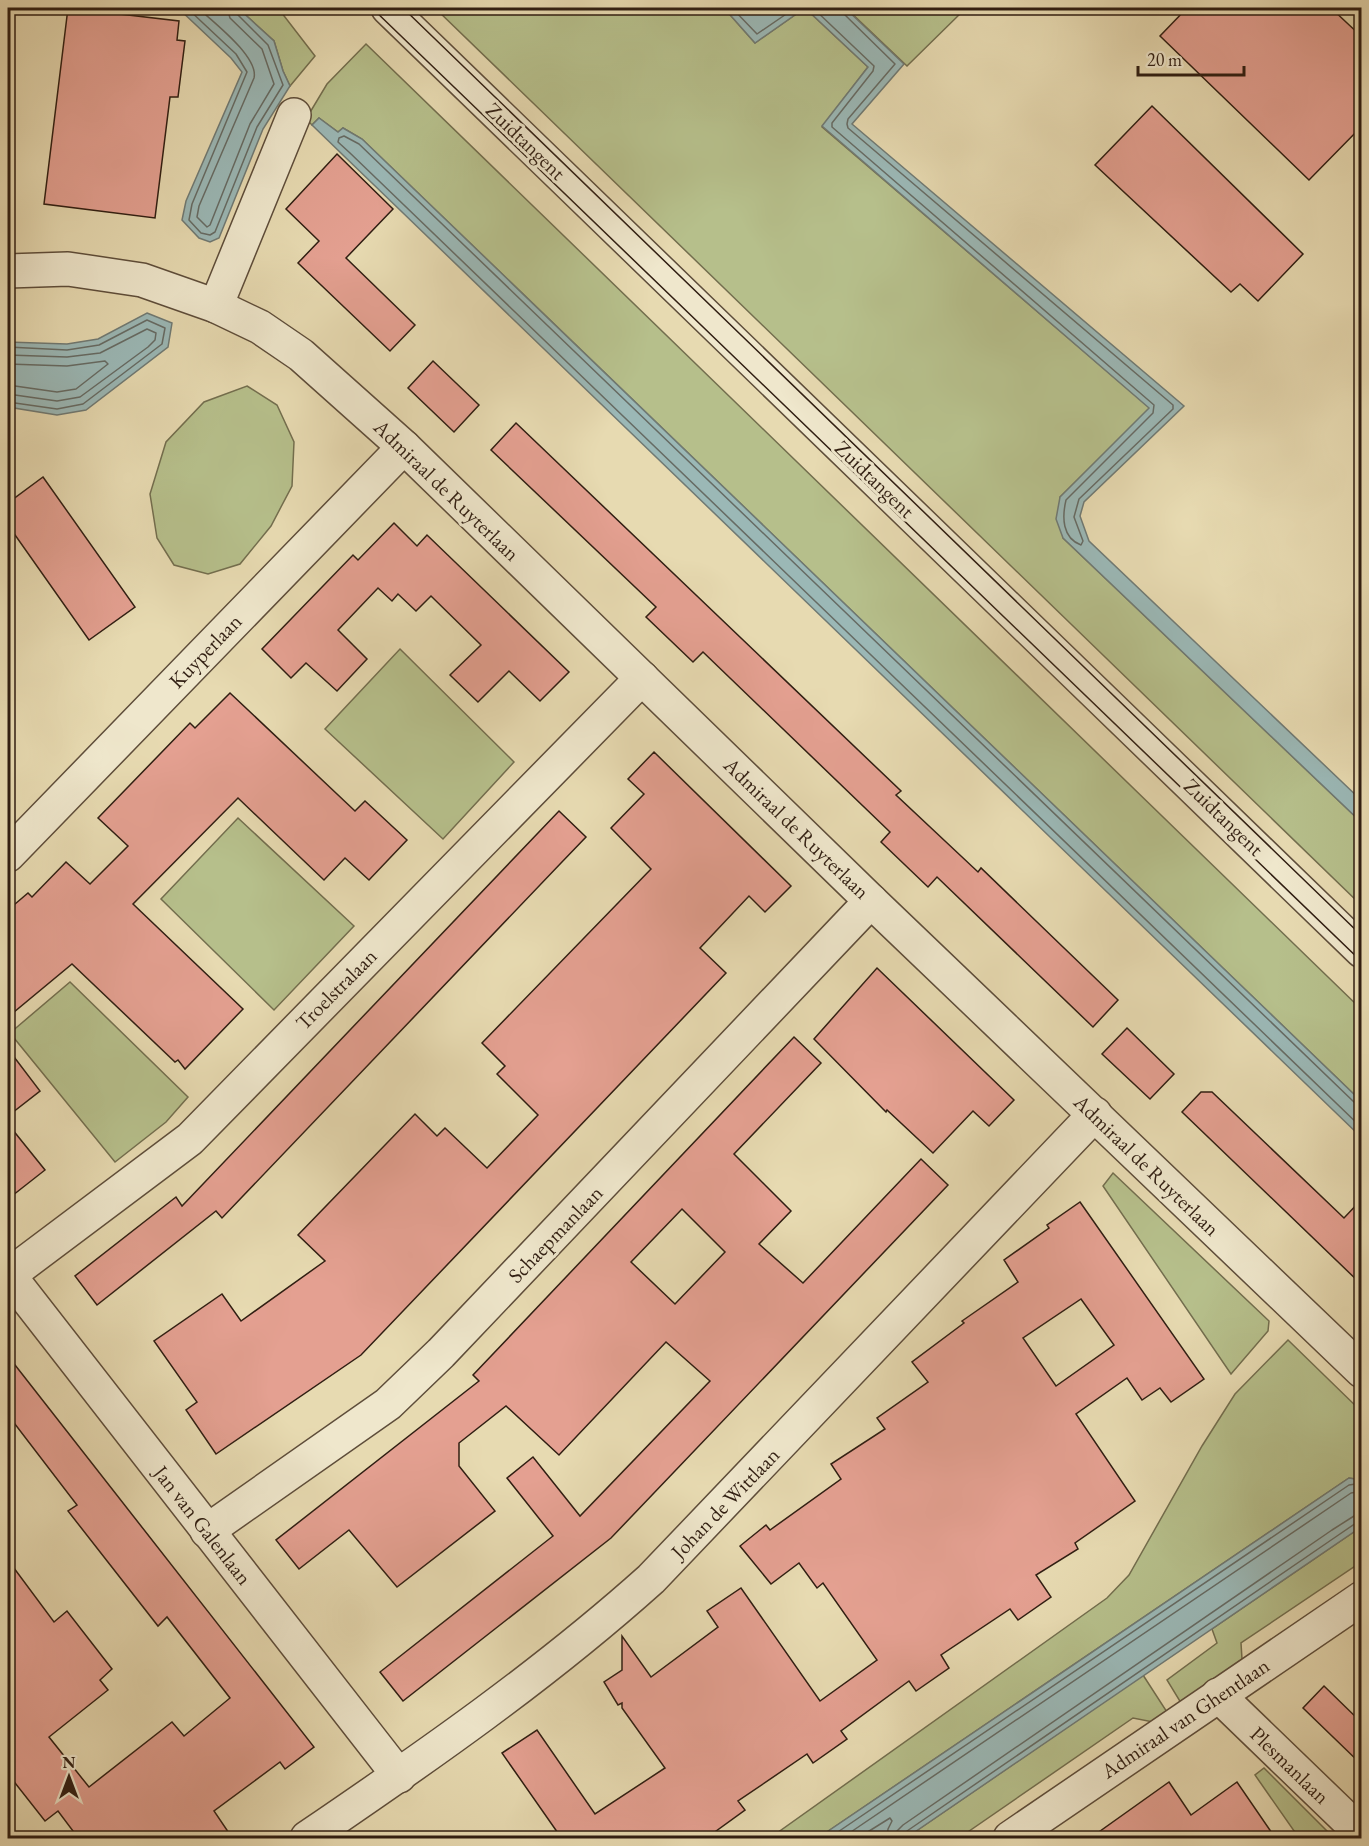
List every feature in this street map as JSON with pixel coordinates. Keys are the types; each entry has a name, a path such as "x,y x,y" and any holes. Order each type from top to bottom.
{"street":[{"name":"Zuidtangent","path":"388,8 1362,951"},
{"path":"216,306 294,115"},
{"name":"Admiraal de Ruyterlaan","path":"8,271 68,269 142,280 216,306 260,327 301,355 404,447 871,900 1362,1371"},
{"name":"Kuyperlaan","path":"8,855 404,447"},
{"name":"Troelstralaan","path":"8,1275 190,1138 642,678"},
{"name":"Schaepmanlaan","path":"207,1531 388,1404 441,1353 871,900"},
{"name":"Johan de Wittlaan","path":"307,1839 399,1776 519,1688 651,1579 1095,1114"},
{"name":"Jan van Galenlaan","path":"8,1275 399,1776"},
{"name":"Admiraal van Ghentlaan","path":"1010,1839 1362,1598"},
{"name":"Plesmanlaan","path":"1218,1695 1362,1834"}],"green space":[{"path":"238,8 278,8 315,56 290,86 274,41"},
{"path":"435,8 724,8 755,43 805,8 868,67 822,127 1150,408 1060,497 1063,538 1361,822 1361,905"},
{"path":"846,8 966,8 907,66"},
{"path":"366,44 1361,1009 1361,1101 362,139 343,128 338,132 319,118 312,125 306,119 327,84"},
{"path":"247,386 277,405 294,442 292,486 271,526 240,564 208,574 174,565 157,538 150,494 166,442 204,402"},
{"path":"400,649 514,762 443,839 325,729"},
{"path":"238,818 354,926 274,1010 161,899"},
{"path":"70,982 188,1097 166,1122 115,1162 10,1033"},
{"path":"1113,1173 1269,1321 1268,1331 1231,1374 1103,1186"},
{"path":"1288,1340 1361,1411 1361,1476 1355,1479 1349,1478 818,1838 770,1838 1107,1598 1129,1575 1202,1446 1235,1394"},
{"path":"1361,1527 1361,1562 1241,1643 1242,1659 1181,1703 1167,1680 1217,1643 1212,1629"},
{"path":"1143,1675 1167,1712 1153,1722 1133,1718 959,1838 906,1838"},
{"path":"1264,1768 1334,1838 1299,1838 1255,1775"}],"water":[{"path":"178,8 238,8 274,41 290,86 263,129 219,238 210,242 199,238 182,220 186,201 242,72 231,58"},
{"path":"724,8 805,8 755,43"},
{"path":"805,8 845,8 904,64 852,124 1184,406 1084,502 1080,516 1089,541 1361,800 1361,822 1063,538 1056,519 1060,497 1149,408 822,126 868,67"},
{"path":"319,118 338,132 343,128 362,139 1361,1101 1361,1137 312,125"},
{"path":"147,313 172,323 168,347 86,410 57,415 8,407 8,342 67,344 98,339"},
{"path":"1361,1476 1361,1527 906,1838 818,1838 1349,1478 1355,1479"}],"building":[{"path":"68,8 179,21 177,40 185,41 178,97 170,97 155,218 44,204"},
{"path":"1187,8 1331,8 1362,37 1362,126 1309,180 1160,36"},
{"path":"1152,106 1303,254 1258,301 1240,284 1231,292 1095,165"},
{"path":"337,154 393,209 346,258 415,325 390,351 298,263 319,241 286,209"},
{"path":"433,361 479,405 454,432 408,388"},
{"path":"516,423 901,791 896,795 978,872 981,868 1118,1000 1093,1027 937,877 928,887 881,842 890,832 703,652 693,662 646,617 656,607 491,450"},
{"path":"43,477 135,607 89,640 8,525 8,503"},
{"path":"394,523 417,546 427,535 569,672 540,701 509,671 478,702 450,675 481,645 431,596 416,611 398,594 392,601 378,588 338,630 367,659 337,691 306,663 291,678 262,649 353,555 358,560"},
{"path":"230,693 355,811 365,801 407,840 369,880 345,858 324,880 238,798 133,904 243,1009 185,1069 178,1060 175,1062 72,964 8,1017 8,910 28,893 32,897 66,862 90,884 128,846 98,818 190,723 195,728"},
{"path":"654,752 791,886 765,912 749,896 700,948 726,973 361,1355 216,1454 186,1410 197,1402 154,1341 222,1294 241,1321 325,1261 298,1235 415,1114 437,1136 445,1128 487,1168 538,1115 497,1074 505,1066 482,1043 651,869 611,828 644,794 628,779"},
{"path":"559,811 586,837 222,1218 216,1211 97,1305 75,1276 176,1197 182,1206"},
{"path":"877,968 1014,1100 989,1126 973,1111 933,1153 887,1110 886,1112 814,1039"},
{"path":"1127,1028 1174,1074 1150,1099 1102,1054"},
{"path":"794,1037 821,1063 734,1154 791,1211 759,1244 803,1283 921,1159 948,1185 611,1538 403,1701 380,1672 553,1536 507,1478 533,1457 580,1516 710,1381 666,1342 559,1455 506,1406 459,1443 459,1466 495,1511 397,1587 349,1530 299,1569 276,1540 479,1381 473,1375","holes":["682,1209 725,1252 675,1304 631,1262"]},
{"path":"8,1049 40,1091 8,1116"},
{"path":"1201,1092 1212,1092 1344,1218 1362,1199 1362,1285 1182,1112"},
{"path":"8,1124 45,1170 8,1199"},
{"path":"1080,1202 1204,1379 1171,1402 1160,1388 1142,1400 1127,1378 1076,1414 1135,1501 1075,1543 1078,1549 1036,1575 1051,1597 1018,1620 1010,1609 941,1655 949,1668 916,1691 909,1681 841,1731 847,1739 813,1763 807,1754 738,1801 745,1810 705,1839 557,1839 560,1836 502,1753 537,1730 595,1814 665,1768 622,1708 622,1703 618,1705 604,1682 622,1670 622,1636 651,1677 718,1627 707,1611 741,1588 820,1701 877,1660 823,1583 817,1588 799,1563 771,1584 740,1546 766,1525 770,1530 841,1479 831,1464 885,1429 877,1418 928,1382 912,1362 964,1323 962,1321 1018,1282 1004,1260 1049,1228 1047,1225","holes":["1081,1299 1114,1345 1056,1386 1023,1338"]},
{"path":"8,1356 314,1747 285,1769 280,1762 214,1811 233,1839 79,1839 58,1811 45,1821 8,1774 8,1560 54,1622 67,1611 112,1669 100,1680 108,1690 49,1737 89,1787 172,1722 184,1736 230,1698 167,1617 158,1626 68,1511 77,1505 8,1415"},
{"path":"1324,1686 1362,1723 1362,1765 1303,1708"},
{"path":"1169,1782 1191,1815 1237,1782 1276,1839 1089,1839"}],"tram line":[{"path":"372,8 1362,962"},
{"path":"403,8 1362,936"}]}
